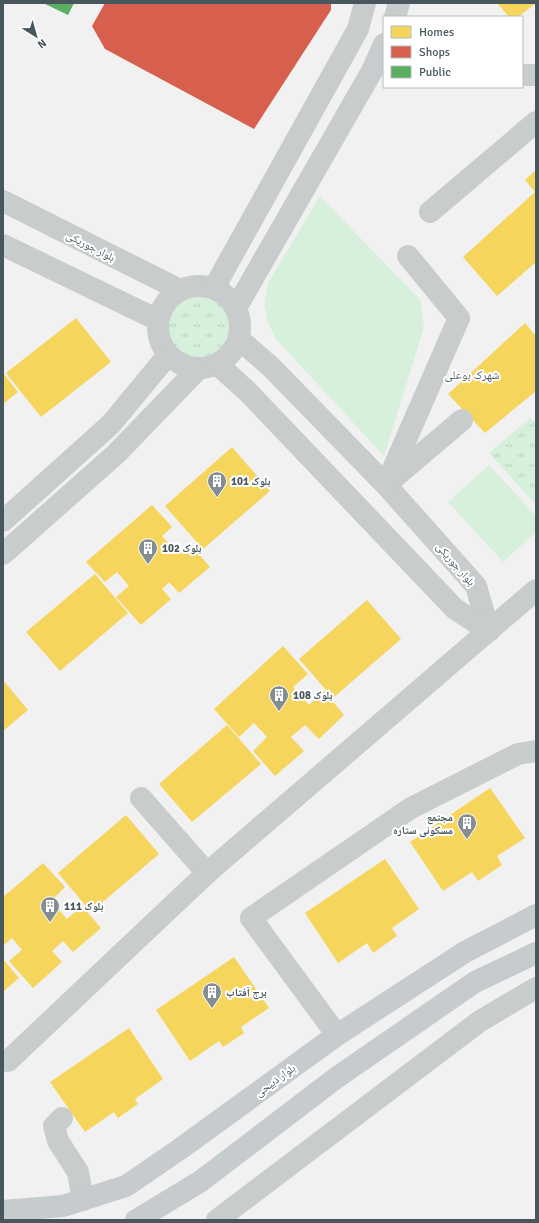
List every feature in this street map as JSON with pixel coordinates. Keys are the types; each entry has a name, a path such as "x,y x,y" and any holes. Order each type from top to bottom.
{"main road":[{"name":"بلوار ذبیحی","path":"3,1211 63,1206 126,1186 180,1150 337,1035 465,952 536,915"},
{"path":"136,1220 201,1181 336,1078 475,982 536,953"}],"street":[{"path":"214,288 358,29 365,3"},
{"path":"396,16 400,3"},
{"path":"236,308 378,72 383,49"},
{"path":"523,75 536,75"},
{"path":"430,212 536,122"},
{"name":"بلوار جوریکی","path":"3,201 180,290"},
{"path":"3,245 158,320"},
{"path":"386,485 459,318 408,256"},
{"path":"202,285 214,288 223,293 236,308 241,328 239,338 234,349 227,358 208,366 186,367 176,362 168,355 161,344 158,332 158,320 161,311 165,303 180,290 191,286 202,285"},
{"name":"بلوار جوریکی","path":"239,338 272,367 386,485 476,586 489,631"},
{"path":"3,521 111,424 168,355"},
{"path":"3,554 116,454 208,366"},
{"path":"208,366 248,392 455,609 489,631"},
{"path":"386,485 462,420"},
{"path":"8,1061 207,873 536,590"},
{"path":"337,1035 251,918 411,808 518,754 536,751"},
{"path":"141,798 207,873"},
{"path":"217,1220 480,1021 536,988"},
{"path":"62,1118 54,1126 58,1141 78,1172 83,1200"}],"green space":[{"path":"320,196 420,300 424,327 384,456 276,339 268,322 264,304 268,283"},
{"path":"193,296 205,296 222,305 229,316 231,328 229,340 222,351 205,360 193,360 181,355 172,346 167,334 167,322 172,310 181,301"},
{"path":"530,418 536,424 536,505 489,453"},
{"path":"489,465 536,516 536,532 503,562 448,502"}],"building: Homes":[{"path":"497,3 536,3 519,16 508,16"},
{"path":"536,170 536,262 497,296 463,257 535,192 525,180"},
{"path":"76,318 111,362 41,417 6,373"},
{"path":"525,323 536,336 536,391 485,433 448,394"},
{"path":"3,373 18,392 3,404"},
{"name":"بلوک 101","path":"232,447 270,491 203,549 165,506"},
{"name":"بلوک 102","path":"152,505 172,527 162,536 178,554 190,544 210,567 179,593 169,582 162,589 171,599 141,625 116,597 129,586 117,572 105,582 86,562"},
{"path":"95,574 128,613 60,671 26,632"},
{"path":"367,600 401,639 333,698 299,659"},
{"name":"بلوک 108","path":"283,646 308,674 293,687 309,705 324,691 344,715 319,739 305,725 291,737 304,751 275,776 253,751 267,737 254,723 239,737 214,709"},
{"path":"3,680 28,710 3,731"},
{"path":"227,725 261,764 192,822 159,784"},
{"name":"مجتمع مسکونی ستاره","path":"490,788 525,838 497,856 502,865 478,881 472,872 443,891 410,842"},
{"path":"126,815 159,854 91,912 58,873"},
{"path":"385,859 419,909 392,928 397,936 373,953 367,943 338,963 305,913"},
{"name":"بلوک 111","path":"43,863 65,887 51,901 67,919 82,906 101,928 73,952 63,941 52,951 62,962 33,988 9,961 22,950 12,938 3,946 3,897"},
{"name":"برج آفتاب","path":"234,957 269,1008 241,1027 244,1033 223,1047 219,1041 190,1061 156,1010"},
{"path":"3,959 19,978 3,992"},
{"path":"129,1028 163,1079 135,1099 138,1104 118,1118 114,1112 85,1132 50,1082"}],"building: Shops":[{"path":"105,3 331,3 331,10 254,129 105,49 92,26"}],"building: Public":[{"path":"43,3 74,3 68,15"}],"place":[{"name":"بلوک 101","path":"217,498"},
{"name":"بلوک 102","path":"148,565"},
{"name":"بلوک 108","path":"279,712"},
{"name":"مجتمع مسکونی ستاره","path":"467,840"},
{"name":"بلوک 111","path":"50,923"},
{"name":"برج آفتاب","path":"212,1009"}],"district":[{"name":"شهرک بوعلی","path":"472,375"}]}
